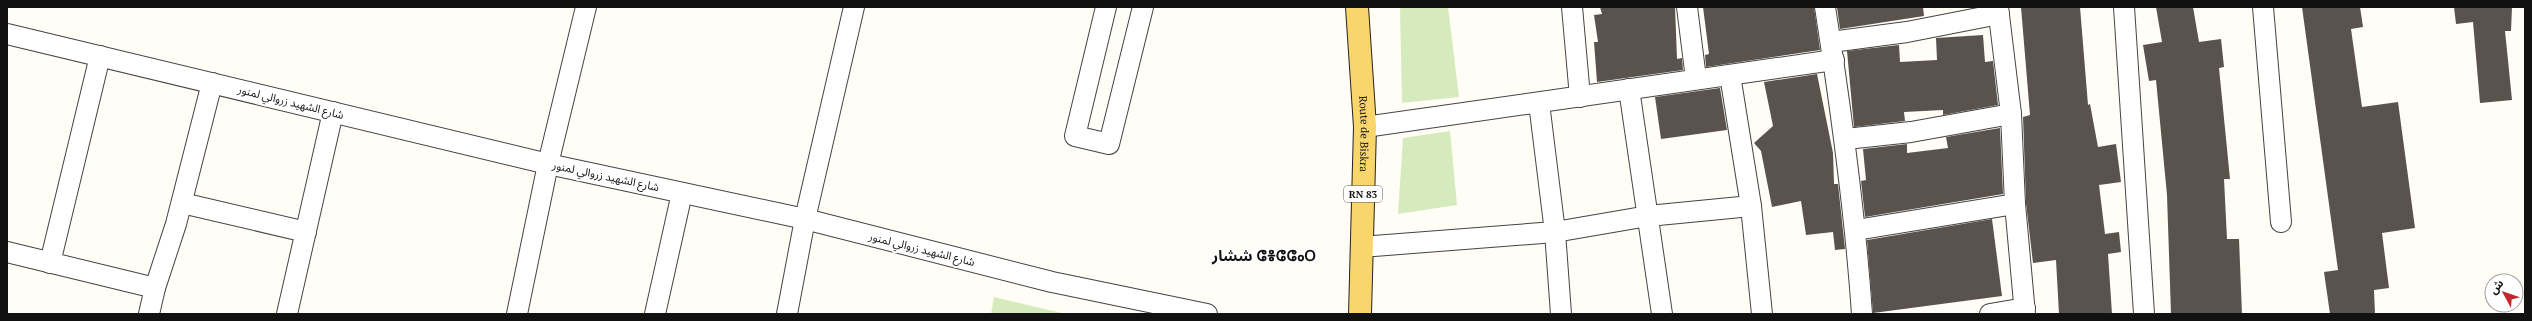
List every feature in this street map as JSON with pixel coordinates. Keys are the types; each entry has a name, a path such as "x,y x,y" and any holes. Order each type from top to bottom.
{"main road":[{"name":"RN 83","path":"1357,7 1363,74"},
{"name":"RN 83","path":"1363,74 1370,7"},
{"name":"Route de Biskra","path":"1360,314 1365,128 1363,74"}],"street":[{"path":"516,314 548,164 586,7"},
{"path":"787,314 805,219 854,7"},
{"path":"1106,7 1075,136 1109,144 1143,7"},
{"path":"1572,7 1580,96"},
{"path":"1687,7 1696,79"},
{"path":"1825,7 1846,139 1856,230 1862,314"},
{"path":"2124,7 2144,314"},
{"path":"2263,7 2281,222"},
{"path":"1365,128 1730,74 1832,51 1998,10 2011,114 2015,204 2025,311 1990,314"},
{"name":"شارع الشهيد زروالي لمنور","path":"7,34 548,164 805,219 1052,282 1207,314"},
{"path":"50,263 100,56"},
{"path":"1730,74 1751,206 1762,314"},
{"path":"149,314 155,288 182,203 212,83"},
{"path":"1629,89 1662,314"},
{"path":"1539,102 1555,232 1561,314"},
{"path":"287,314 333,112"},
{"path":"1846,139 1911,132 2011,114"},
{"path":"655,314 682,193"},
{"path":"182,203 306,232"},
{"path":"1856,230 2015,204"},
{"path":"1361,247 1555,232 1648,216 1751,206"},
{"path":"7,252 155,288"}],"green space":[{"path":"1400,7 1448,7 1459,97 1402,103"},
{"path":"1450,131 1457,205 1398,214 1403,138"},
{"path":"994,297 1066,314 991,314"}],"building":[{"path":"1600,7 1675,7 1677,59 1682,58 1683,70 1597,82 1594,42 1598,42 1594,15 1602,14"},
{"path":"1703,7 1814,7 1820,50 1706,67 1705,55 1709,54"},
{"path":"1837,7 1923,7 1924,16 1840,29"},
{"path":"2021,7 2080,7 2088,105 2090,104 2098,147 2116,144 2121,182 2099,185 2105,234 2119,232 2121,252 2108,254 2112,314 2059,314 2056,260 2033,263 2026,203 2023,117 2030,115"},
{"path":"2156,7 2193,7 2199,42 2221,39 2224,67 2219,68 2230,179 2224,179 2227,239 2239,239 2242,314 2171,314 2167,195 2156,80 2149,81 2143,45 2162,42"},
{"path":"2302,7 2360,7 2363,27 2351,29 2362,107 2398,102 2415,228 2382,233 2389,288 2374,290 2375,314 2330,314 2324,272 2338,270"},
{"path":"2454,7 2512,7 2511,31 2505,31 2512,100 2480,103 2473,22 2456,24"},
{"path":"1983,35 1985,62 1993,61 1998,105 1943,115 1943,110 1904,112 1905,121 1854,127 1847,51 1899,45 1900,62 1937,60 1936,38"},
{"path":"1817,74 1833,153 1834,184 1838,184 1845,249 1835,250 1833,232 1806,235 1801,201 1772,207 1761,151 1754,143 1773,126 1764,82"},
{"path":"1720,88 1727,130 1661,139 1655,97"},
{"path":"2000,128 2003,194 1865,217 1861,181 1866,180 1863,149 1907,144 1907,153 1948,148 1946,137"},
{"path":"1992,219 2002,296 1873,313 1867,240"}],"district":[{"name":"ششار ⵛⴻⵛⵛⴰⵔ","path":"1264,255"}]}
